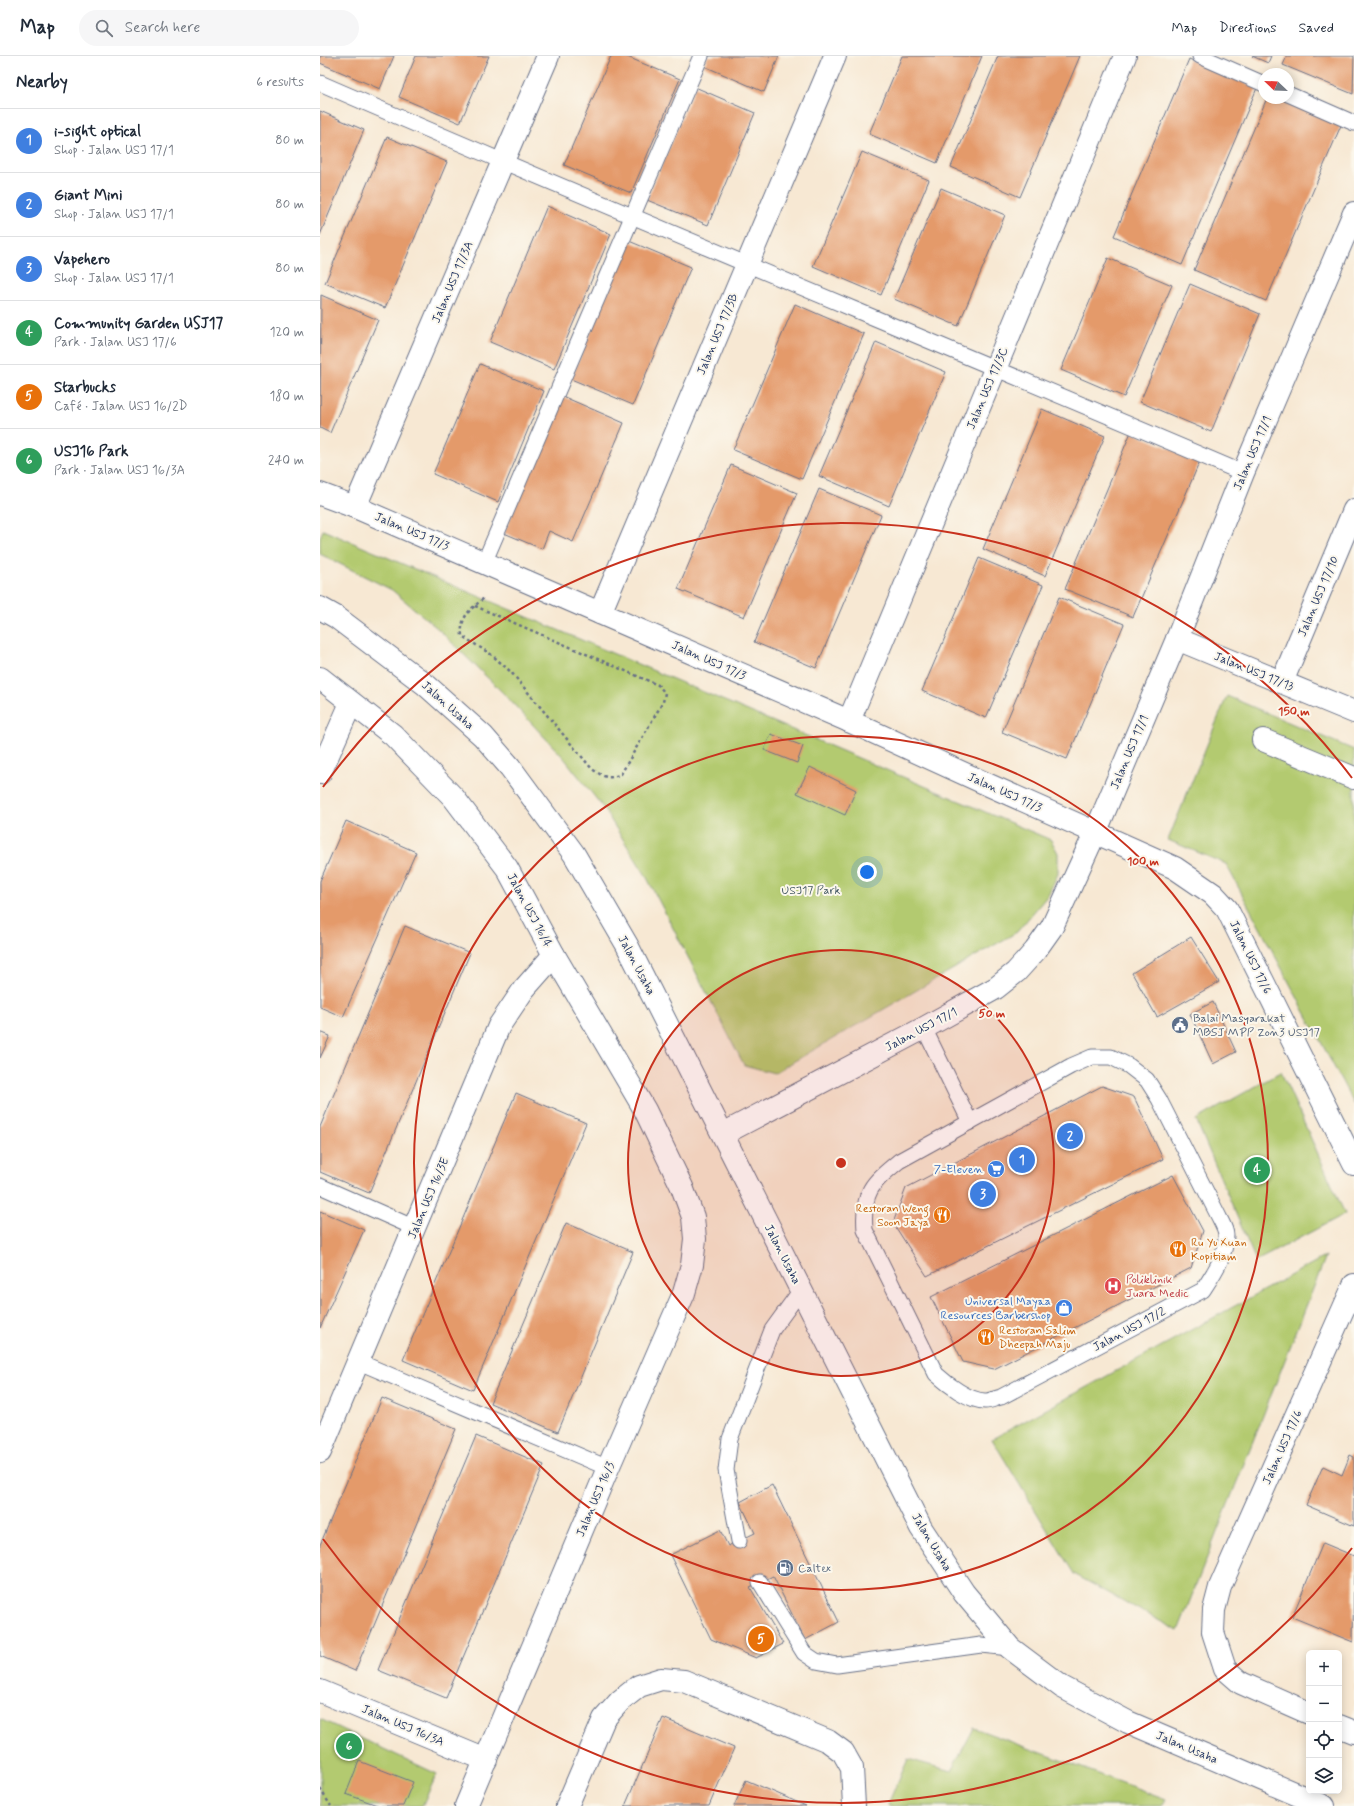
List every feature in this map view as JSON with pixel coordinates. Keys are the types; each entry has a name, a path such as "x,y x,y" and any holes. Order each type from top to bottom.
{"street":[{"name":"Jalan USJ 17/3A","path":"355,507 548,56"},
{"name":"Jalan USJ 17/3B","path":"600,613 835,56"},
{"name":"Jalan USJ 17/3C","path":"848,721 1125,56"},
{"name":"Jalan USJ 17/1","path":"723,1134 924,1028 996,988 1016,972 1036,951 1052,927 1096,831 1243,473 1354,213"},
{"name":"Jalan USJ 17/3","path":"320,494 355,507 600,613 1096,831"},
{"name":"Jalan USJ 17/10","path":"1282,682 1354,510"},
{"name":"Jalan Usaha","path":"320,608 336,617 426,685 483,736 510,767 574,854 623,938 921,1528 964,1593 1010,1648 1062,1687 1128,1722 1324,1806"},
{"name":"Jalan USJ 17/13","path":"1176,639 1354,712"},
{"name":"Jalan USJ 16/4","path":"320,678 393,736 454,798 507,868 554,955 645,1110 682,1187"},
{"path":"320,773 351,703"},
{"path":"1263,740 1354,778"},
{"name":"Jalan USJ 17/6","path":"1096,831 1175,868 1213,894 1227,909 1354,1164"},
{"name":"Jalan USJ 16/3E","path":"320,1452 499,1026 524,989 554,955"},
{"name":"Jalan USJ 16/3","path":"466,1806 608,1468 684,1293 692,1265 695,1239 693,1216 682,1187"},
{"name":"Jalan USJ 17/6","path":"1306,1712 1241,1683 1225,1669 1213,1632 1214,1610 1220,1587 1354,1285"},
{"path":"567,1806 604,1719 620,1701 639,1686 661,1679 684,1681 828,1741 843,1752 852,1768 854,1806"},
{"name":"Jalan USJ 16/3A","path":"320,1691 486,1760"},
{"path":"1342,1727 1354,1732"}],"lane":[{"path":"484,563 701,56"},
{"path":"1200,56 1258,81"},
{"path":"320,83 503,163 996,368 1243,473"},
{"path":"1294,97 1354,123"},
{"path":"924,1028 970,1122"},
{"name":"Jalan USJ 17/2","path":"1092,1057 1111,1058 1129,1066 1147,1080 1159,1098 1218,1215 1226,1234 1223,1252 1216,1270 1203,1290 1001,1397 985,1401 969,1396 951,1387 936,1374 865,1230 863,1209 869,1192 881,1176 899,1161 970,1122 1071,1066 1092,1057"},
{"path":"320,1186 415,1228"},
{"path":"739,1541 726,1470 730,1439 772,1330 801,1290"},
{"path":"359,1362 608,1468"},
{"path":"760,1582 804,1653 816,1660 836,1664 980,1645 1010,1648"}],"path":[{"path":"475,606 658,685 665,693 663,702 621,774 611,778 601,775 592,769 511,672 492,655 462,636 461,624 467,613 484,598"},
{"path":"320,1789 331,1806"}],"green space":[{"name":"USJ17 Park","path":"323,530 1051,840 1058,853 1058,874 1048,895 1017,932 774,1073 744,1065 645,874 602,806 564,758 504,694 437,628 392,590 320,554 320,537"},
{"path":"1227,696 1354,750 1354,1104 1226,864 1168,840"},
{"path":"1281,1072 1345,1214 1256,1261 1196,1120"},
{"path":"1326,1256 1178,1631 1074,1574 992,1439"},
{"path":"320,1719 437,1774 422,1806 320,1806"},
{"path":"974,1728 1166,1799 1162,1806 887,1806 908,1759 951,1771"}],"building":[{"path":"320,56 394,56 380,89 320,63"},
{"path":"416,56 489,56 460,123 399,97"},
{"path":"611,56 625,56 680,79 631,193 564,165"},
{"path":"708,56 779,56 764,92 704,66"},
{"path":"902,56 982,56 937,163 869,134"},
{"path":"998,56 1080,56 1020,197 951,167"},
{"path":"1252,56 1271,56 1268,63"},
{"path":"1287,56 1354,56 1353,94 1294,70 1294,68 1283,65"},
{"path":"1189,59 1257,88 1182,265 1114,236"},
{"path":"695,87 755,113 708,225 647,200"},
{"path":"1294,102 1342,123 1266,301 1194,270 1264,104 1294,104"},
{"path":"320,111 364,130 320,235"},
{"path":"387,137 447,162 385,308 325,283"},
{"path":"862,152 929,180 881,295 813,266"},
{"path":"941,188 1005,215 958,326 894,299"},
{"path":"547,206 611,234 554,369 490,342"},
{"path":"629,241 691,267 633,405 571,379"},
{"path":"1108,258 1172,285 1124,397 1061,370"},
{"path":"1190,284 1260,314 1211,432 1140,402"},
{"path":"321,295 378,320 330,433 320,428"},
{"path":"795,304 864,334 802,479 733,450"},
{"path":"876,342 946,372 889,506 819,476"},
{"path":"480,364 544,391 498,502 433,474"},
{"path":"562,396 624,423 573,542 549,531 542,549 504,533"},
{"path":"1042,409 1105,436 1045,576 983,549"},
{"path":"1131,432 1200,461 1133,617 1065,589"},
{"path":"731,465 797,493 744,617 678,589"},
{"path":"819,489 881,515 816,668 754,642"},
{"path":"979,558 1043,585 986,718 922,691"},
{"path":"1059,597 1124,624 1067,759 1002,732"},
{"path":"771,734 803,746 797,763 764,750"},
{"path":"810,767 856,790 845,815 797,793"},
{"path":"346,821 416,852 343,1017 320,1007 320,881"},
{"path":"405,926 470,953 369,1193 320,1172 320,1127"},
{"path":"1191,937 1219,982 1157,1017 1132,973"},
{"path":"1213,1002 1236,1052 1213,1064 1190,1014"},
{"path":"320,1032 330,1036 320,1058"},
{"path":"1102,1086 1134,1097 1163,1159 927,1276 893,1223 906,1188"},
{"path":"516,1093 586,1123 473,1390 403,1360"},
{"path":"1173,1175 1203,1231 1191,1268 994,1369 963,1362 931,1297"},
{"path":"320,1211 364,1230 320,1328"},
{"path":"566,1223 633,1252 558,1432 490,1403"},
{"path":"382,1398 456,1429 355,1671 320,1656 320,1545"},
{"path":"476,1436 544,1465 446,1698 378,1670"},
{"path":"1350,1455 1354,1457 1354,1526 1306,1505 1323,1466 1342,1475"},
{"path":"772,1485 839,1622 805,1640 773,1576 750,1587 783,1644 756,1658 711,1639 670,1555 720,1530 728,1546 755,1533 740,1502"},
{"path":"1323,1543 1354,1556 1353,1642 1292,1617"},
{"path":"663,1718 734,1748 709,1806 625,1806"},
{"path":"359,1761 413,1782 403,1806 380,1806 346,1794"},
{"path":"746,1780 806,1806 734,1806"}],"place":[{"name":"Balai Masyarakat MBSJ MPP Zon3 USJ17","path":"1180,1025"},
{"name":"Giant Mini","path":"1070,1136"},
{"name":"i-sight optical","path":"1022,1160"},
{"name":"7-Eleven","path":"996,1169"},
{"name":"Community Garden USJ17","path":"1257,1170"},
{"name":"Vapehero","path":"983,1194"},
{"name":"Restoran Weng Soon Jaya","path":"942,1215"},
{"name":"Ru Yu Xuan Kopitiam","path":"1178,1249"},
{"name":"Poliklinik Juara Medic","path":"1113,1286"},
{"name":"Universal Mayaa Resources Barbershop","path":"1064,1308"},
{"name":"Restoran Salim Dheepah Maju","path":"986,1337"},
{"name":"Caltex","path":"785,1568"},
{"name":"Starbucks","path":"761,1639"},
{"name":"USJ16 Park","path":"349,1746"}]}
